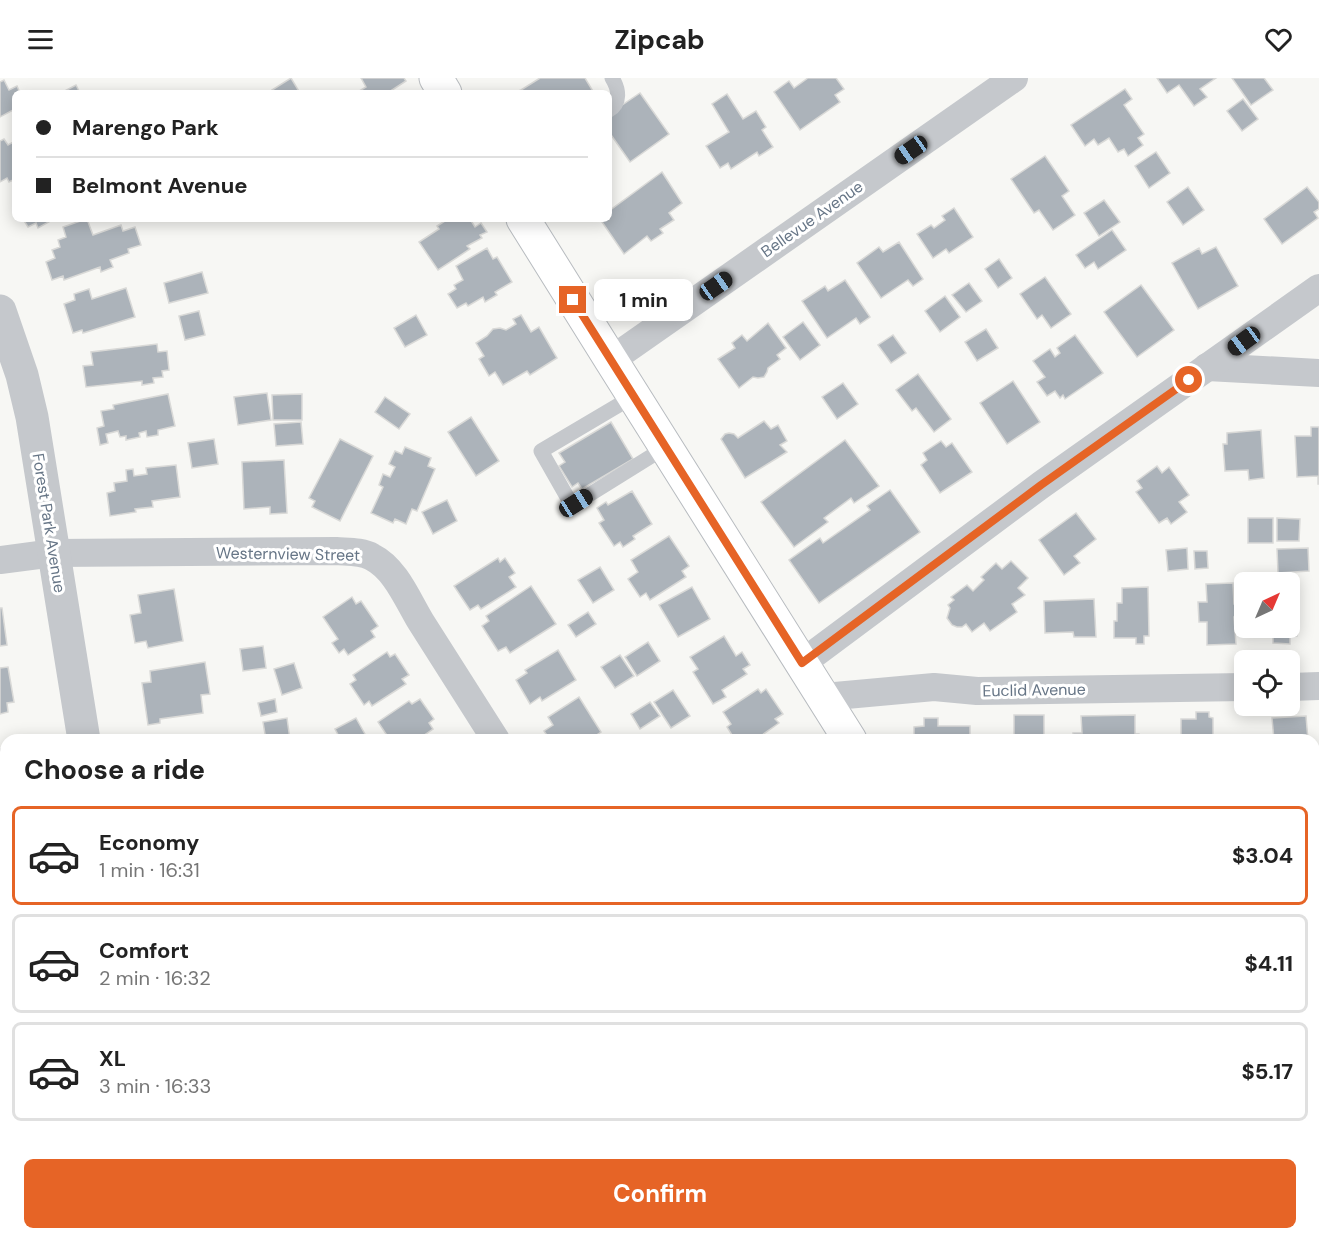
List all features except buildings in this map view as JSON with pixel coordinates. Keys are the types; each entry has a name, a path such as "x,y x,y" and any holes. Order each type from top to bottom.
{"main road":[{"path":"525,222 846,734"}],"street":[{"name":"Bellevue Avenue","path":"611,360 1014,78"},
{"path":"802,663 1041,485 1319,288"},
{"name":"Forest Park Avenue","path":"0,311 15,351 27,396 83,734"},
{"path":"1207,367 1319,373"},
{"name":"Westernview Street","path":"0,560 54,553 336,552 371,556 383,564 397,580 411,607 492,734"},
{"path":"1300,687 1319,686"},
{"name":"Euclid Avenue","path":"824,697 934,687 976,692 1234,687"}],"lane":[{"path":"612,78 616,84 618,96 612,108"},
{"path":"634,396 541,451 570,502 576,503 666,447"}],"route":[{"path":"573,300 802,663 1041,485 1189,380"}]}
